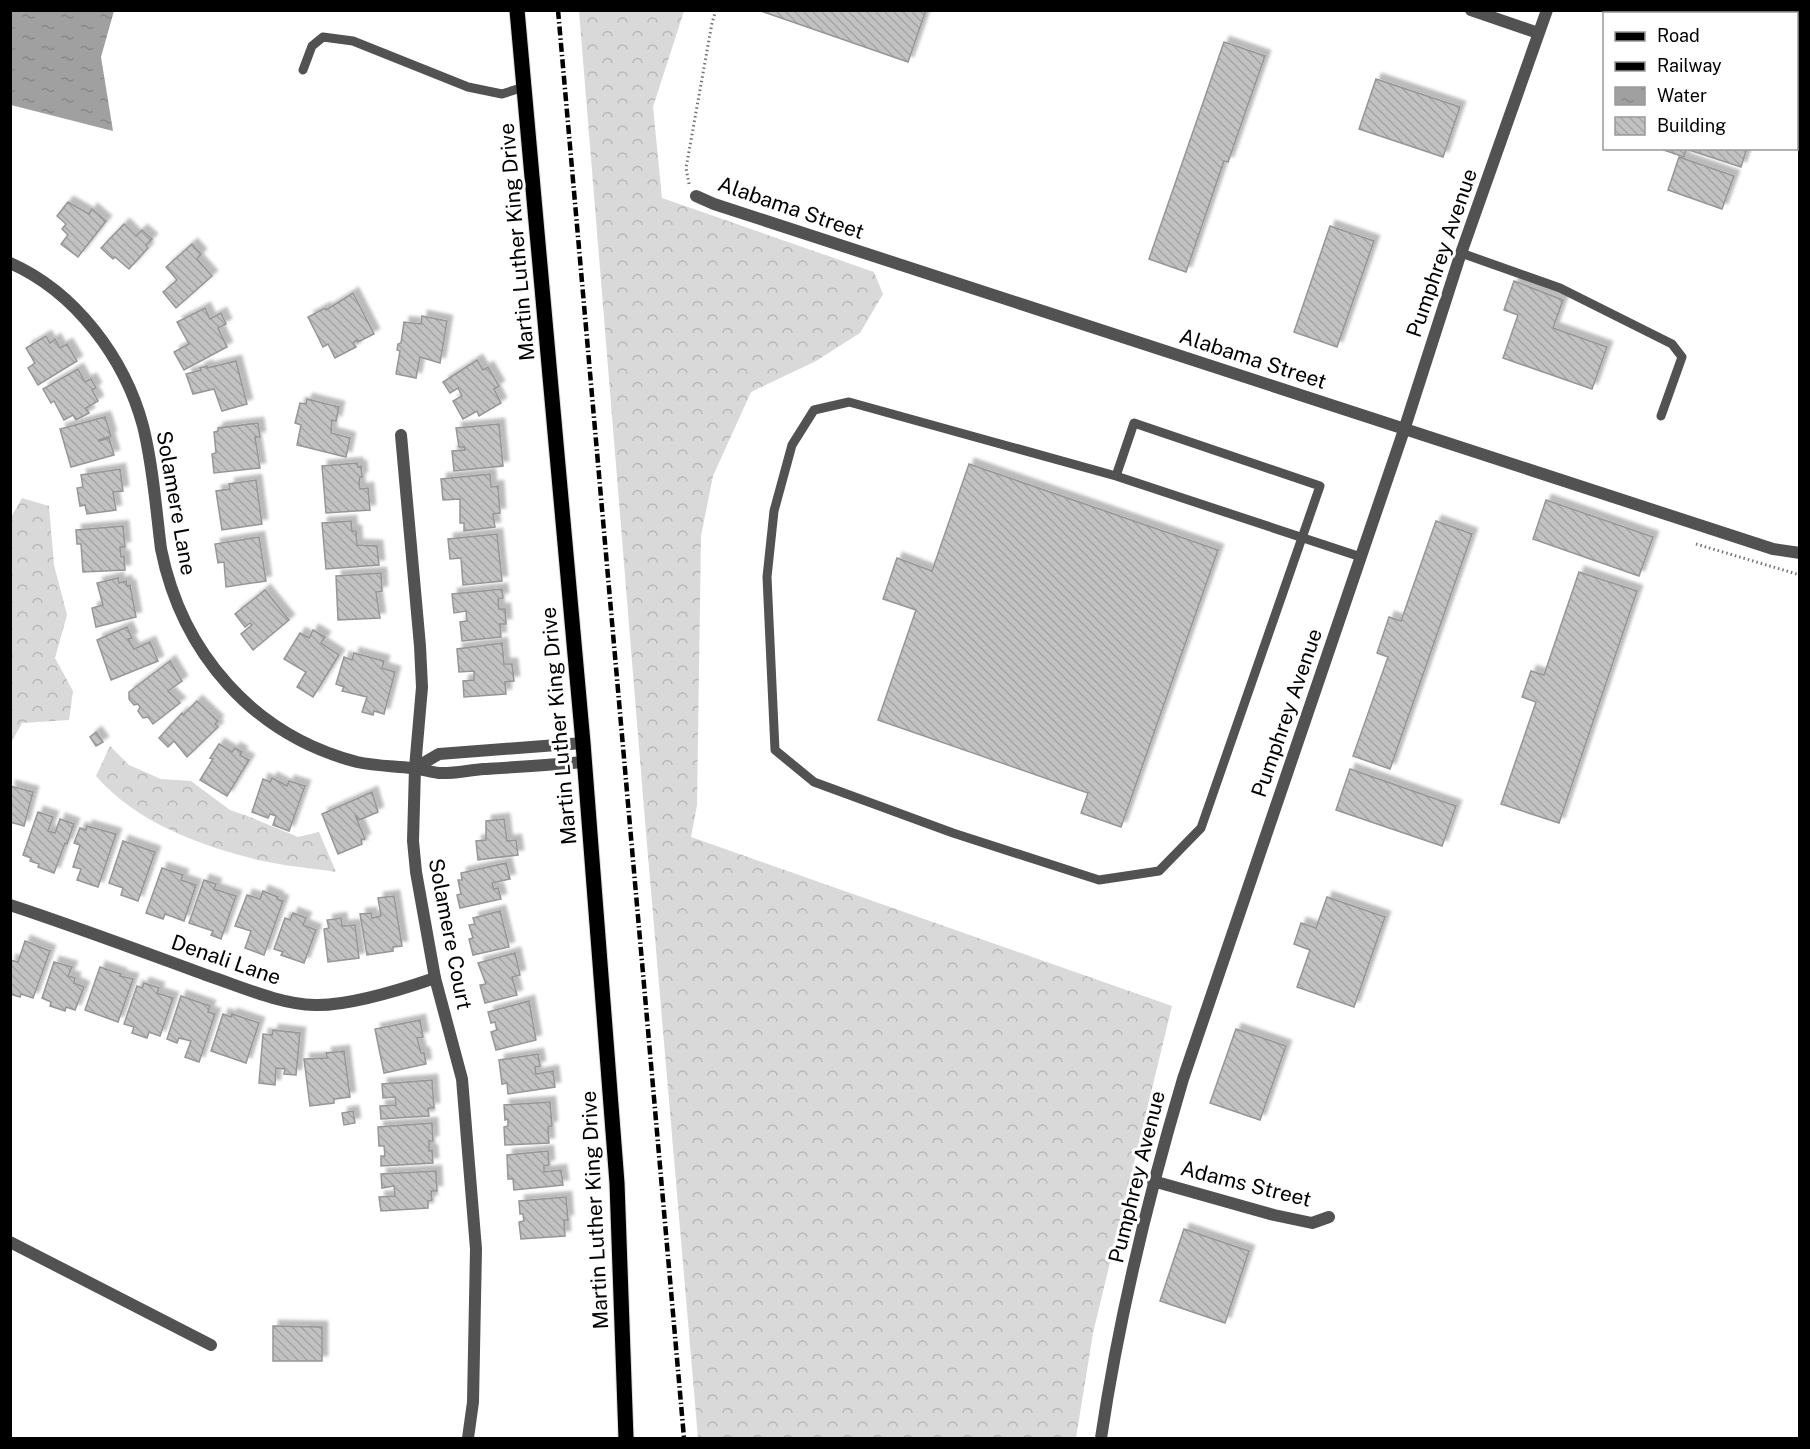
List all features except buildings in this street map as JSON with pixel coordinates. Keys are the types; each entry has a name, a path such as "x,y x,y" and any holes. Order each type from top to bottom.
{"main road":[{"name":"Martin Luther King Drive","path":"517,10 583,743 617,1183 626,1438"}],"street":[{"path":"1471,10 1539,33"},
{"name":"Pumphrey Avenue","path":"1101,1438 1109,1383 1154,1180 1183,1079 1404,430 1461,253 1547,10"},
{"name":"Alabama Street","path":"696,196 837,245 1269,384 1404,430 1773,549 1800,553"},
{"name":"Solamere Lane","path":"10,263 39,279 72,306 101,339 123,373 144,428 161,549 168,578 191,633 219,675 249,706 287,733 308,744 358,762 439,773 584,762"},
{"name":"Solamere Court","path":"401,435 422,687 415,768 413,841 416,872 435,978 462,1079 476,1249 473,1402 468,1438"},
{"path":"415,768 439,754 583,743"},
{"name":"Denali Lane","path":"10,904 226,982 285,1000 315,1005 341,1002 400,989 435,978"},
{"name":"Adams Street","path":"1154,1180 1312,1223 1329,1217"},
{"path":"10,1242 211,1346"}],"lane":[{"path":"303,70 312,46 323,37 353,41 468,87 502,94 524,87"},
{"path":"1461,253 1560,288 1672,344 1682,357 1660,416"},
{"path":"1116,476 1134,423 1320,486 1302,536 1201,828 1159,871 1099,880 953,833 814,782 775,750 767,577 774,511 792,445 814,410 849,402 1116,476 1302,536 1361,557"}],"path":[{"path":"696,196 688,184 686,168 716,10"},
{"path":"1696,543 1800,574"}],"green space":[{"path":"579,11 684,11 653,107 662,198 874,272 883,294 860,333 816,361 751,392 713,476 701,536 697,805 691,837 1172,1006 1093,1333 1076,1438 698,1438"},
{"path":"22,498 49,506 54,565 67,615 55,658 73,691 69,720 22,723 11,743 10,519"},
{"path":"110,746 129,765 161,779 191,781 230,810 298,837 319,832 336,872 278,864 236,854 192,839 150,819 130,807 96,776"}],"water":[{"path":"10,11 114,11 101,57 113,131 11,105"}],"railway":[{"path":"558,10 684,1438"}]}
